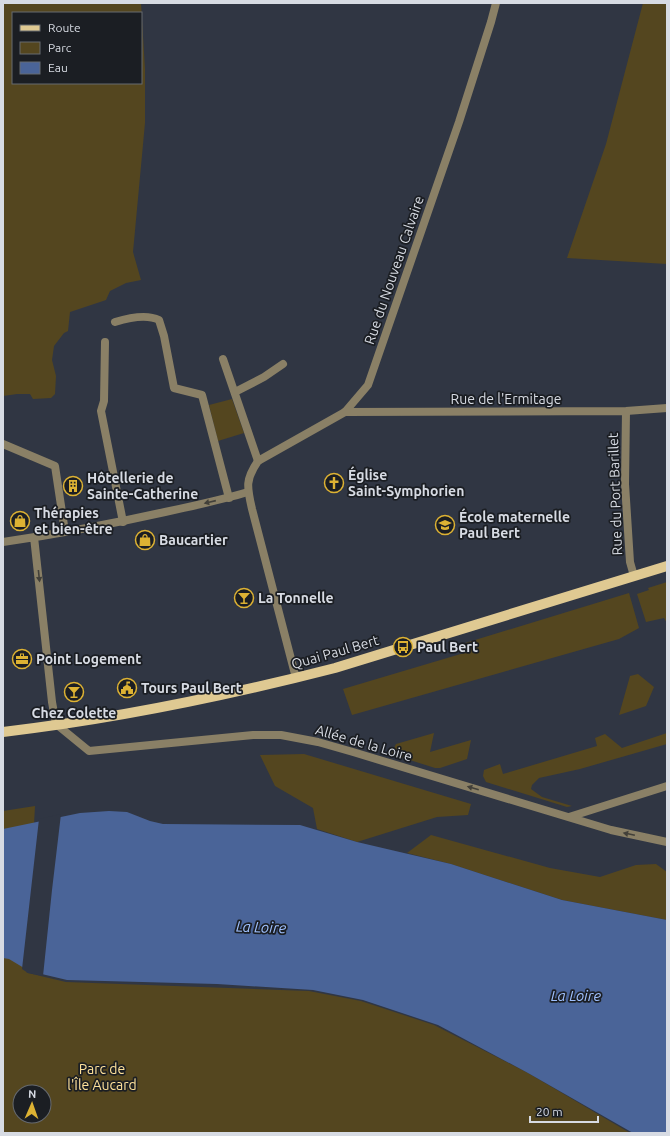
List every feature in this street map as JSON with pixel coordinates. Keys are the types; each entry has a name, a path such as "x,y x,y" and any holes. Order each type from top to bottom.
{"main road":[{"name":"Quai Paul Bert","path":"3,732 124,715 296,678 335,668 667,566"}],"street":[{"name":"Rue du Nouveau Calvaire","path":"258,461 345,412 368,385 458,122 496,3"},
{"path":"115,322 127,318 154,317 159,320 164,336 174,388 202,395 228,498"},
{"path":"105,342 104,401 101,411 123,522"},
{"path":"223,359 258,461 252,470 248,481 248,492 296,678"},
{"path":"235,392 264,377 283,364"},
{"name":"Rue de l'Ermitage","path":"345,412 626,411 667,408"},
{"name":"Rue du Port Barillet","path":"626,411 625,484 630,562 634,576"},
{"path":"3,444 55,466 65,532"},
{"path":"3,542 123,522 248,492"},
{"path":"34,538 52,702 56,724"},
{"name":"Allée de la Loire","path":"56,724 89,751 253,735 281,735 318,742 611,830 667,842"},
{"path":"568,817 667,786"}],"green space":[{"path":"3,3 141,3 142,12 12,12 12,84 142,84 142,20 145,69 145,123 133,252 141,280 126,283 110,291 106,300 70,312 68,331 64,333 54,346 52,360 56,376 55,394 51,398 33,399 30,394 3,396"},
{"path":"643,3 667,3 667,264 567,258 606,144"},
{"path":"232,399 244,433 218,441 209,405"},
{"path":"667,582 667,623 664,618 646,622 637,594 649,590 648,588"},
{"path":"629,593 639,628 619,639 352,715 343,689 464,653 462,644"},
{"path":"638,674 654,687 646,706 619,715 630,676"},
{"path":"434,733 430,752 471,740 467,759 440,768 435,768 391,754 396,744"},
{"path":"667,733 667,744 580,769 539,778 532,785 531,789 542,797 572,806 567,807 486,782 483,776 484,770 500,764 503,774 597,746 595,738 605,734 622,748"},
{"path":"304,754 471,804 468,815 437,817 357,842 317,829 313,808 275,786 260,755"},
{"name":"Parc de l'Île Aucard","path":"35,806 26,972 66,982 309,991 361,1001 434,1025 528,1073 630,1133 3,1133 3,811"},
{"path":"431,835 550,868 600,877 636,865 656,864 667,872 667,920 562,900 451,864 407,853"}],"water":[{"name":"La Loire","path":"109,811 127,812 150,821 163,824 300,825 357,842 451,864 562,900 667,920 667,1133 633,1133 528,1073 438,1025 363,1000 313,990 217,984 67,980 29,971 9,959 3,958 3,829 80,813"}],"pier":[{"path":"61,814 43,976 28,973 22,969 39,819"}],"place":[{"name":"Église Saint-Symphorien","path":"334,483"},
{"name":"Hôtellerie de Sainte-Catherine","path":"73,486"},
{"name":"Thérapies et bien-être","path":"20,521"},
{"name":"École maternelle Paul Bert","path":"445,525"},
{"name":"Baucartier","path":"145,540"},
{"name":"La Tonnelle","path":"244,598"},
{"name":"Paul Bert","path":"403,647"},
{"name":"Point Logement","path":"22,659"},
{"name":"Tours Paul Bert","path":"127,688"},
{"name":"Chez Colette","path":"74,692"}]}
